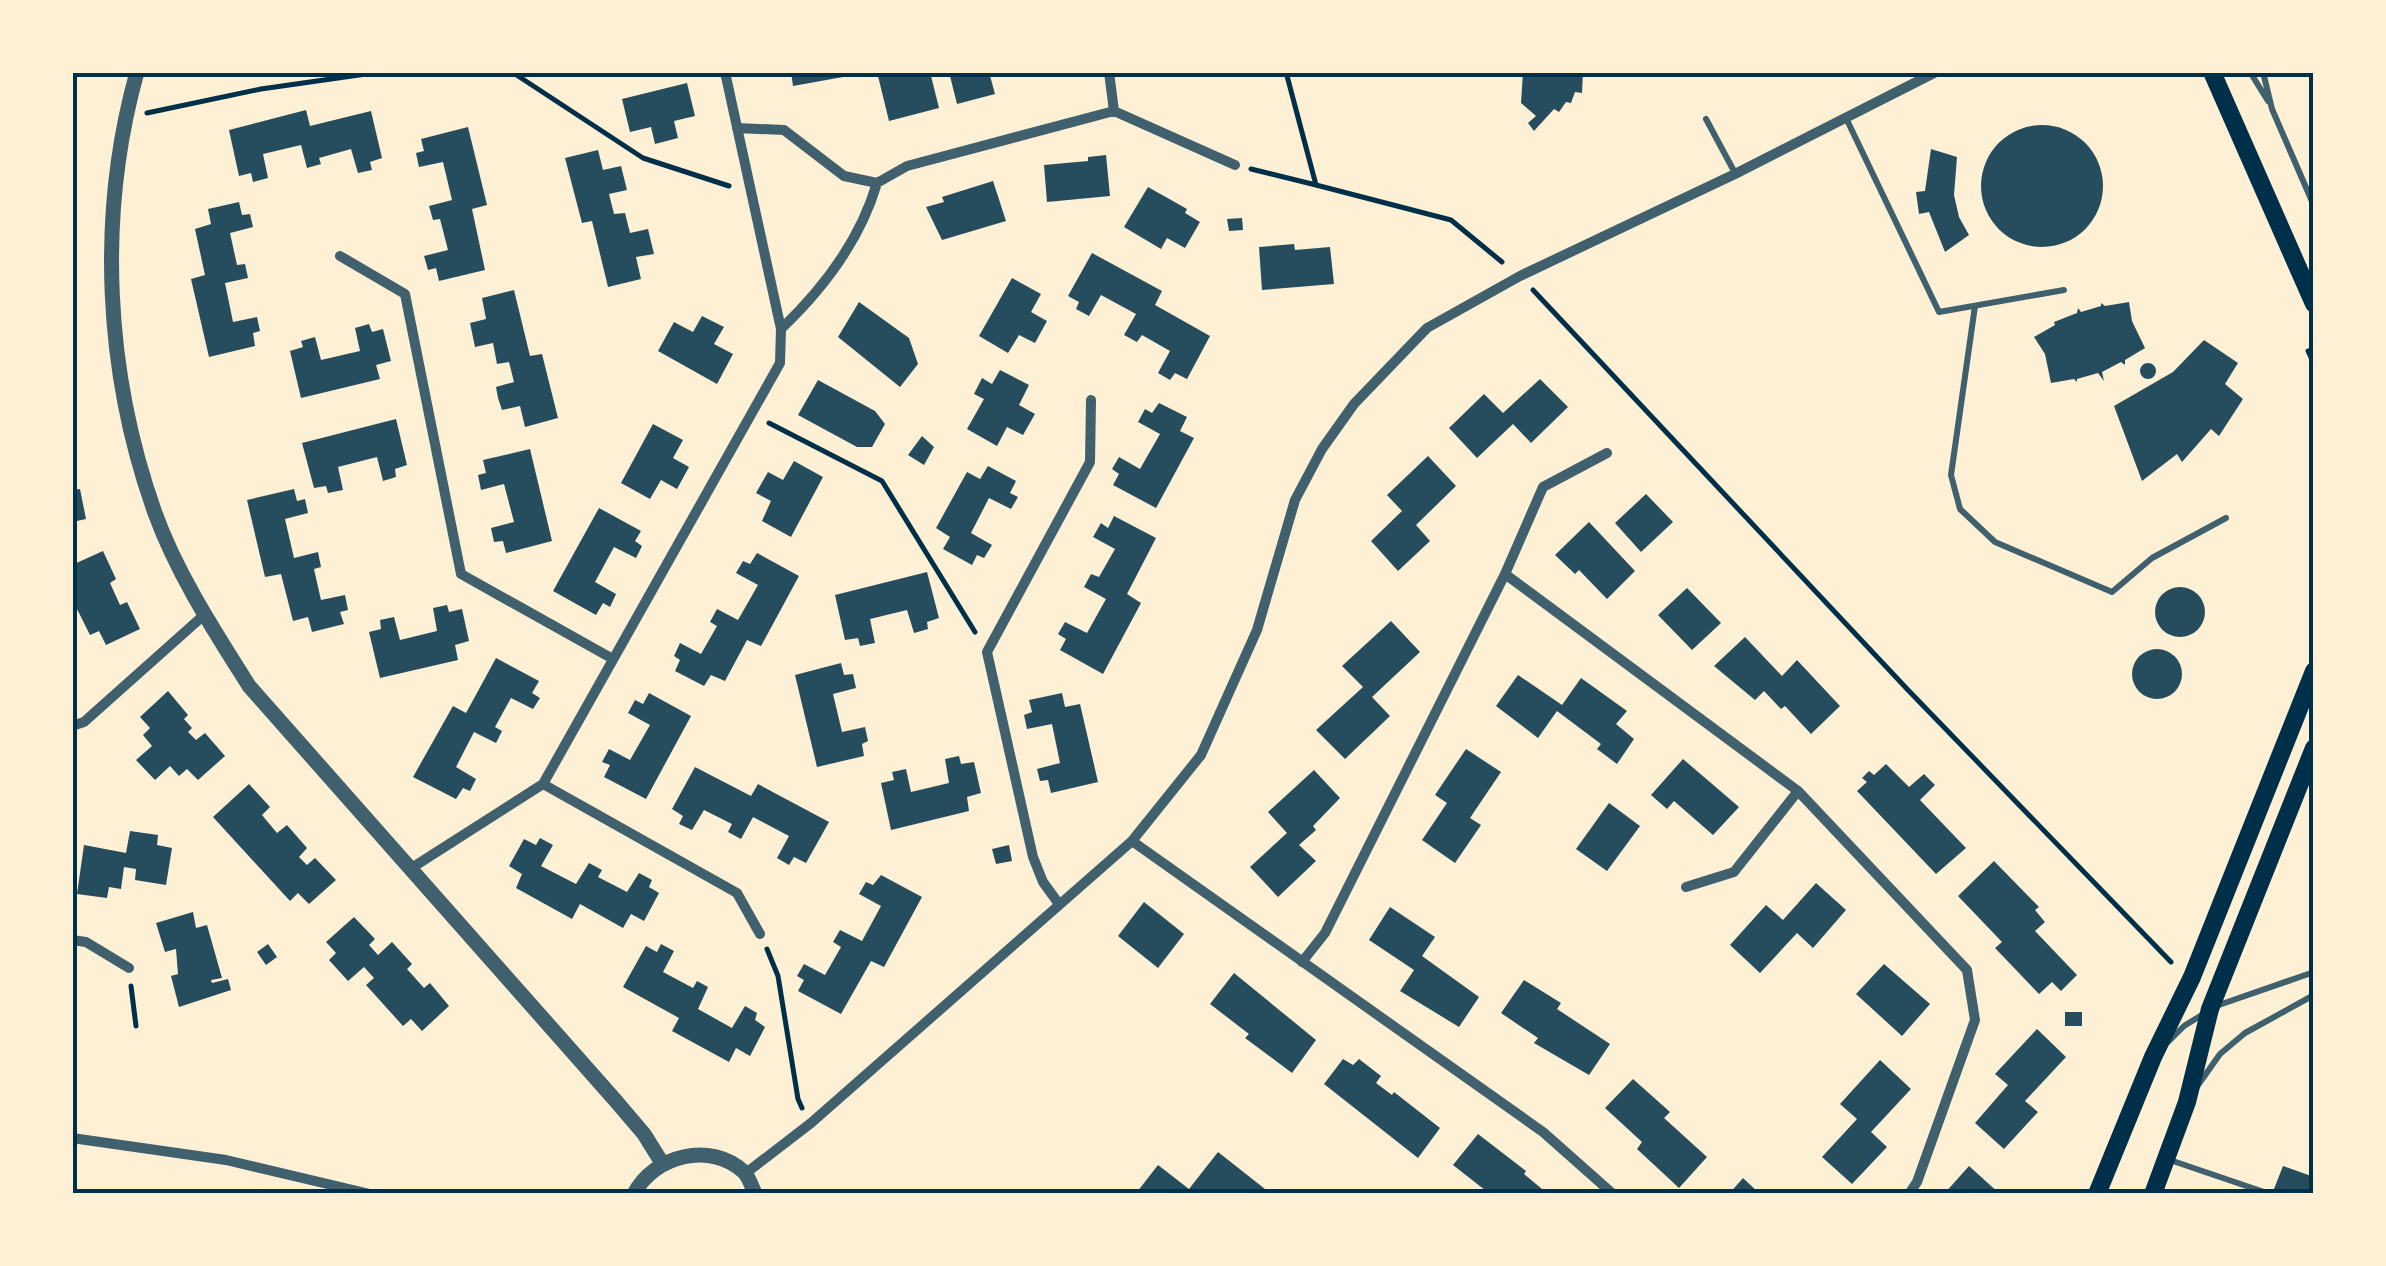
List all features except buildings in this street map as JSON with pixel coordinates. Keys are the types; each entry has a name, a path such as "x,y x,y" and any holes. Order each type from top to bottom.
{"main road":[{"path":"2212,72 2314,304"},
{"path":"2097,1194 2153,1057 2192,977 2314,672"},
{"path":"2153,1194 2187,1102 2210,1009 2314,748"}],"street":[{"path":"137,72 124,118 111,224 110,288 127,410 155,514 204,615 249,686 615,1100 644,1134 662,1164"},
{"path":"410,869 543,784 780,363 781,329 725,72"},
{"path":"1109,72 1114,111"},
{"path":"746,1173 811,1124 1132,841 1201,754 1257,630 1295,500 1322,449 1354,404 1427,328 1520,276 1735,174 1936,72"},
{"path":"737,128 784,130 844,176 877,183 907,166 1114,111 1235,164"},
{"path":"781,329 819,293 867,216 877,183"},
{"path":"340,256 406,294 461,574 614,659"},
{"path":"1060,904 1043,882 1033,857 986,652 1090,462 1091,400"},
{"path":"1302,962 1325,932 1505,574 1544,487 1608,453"},
{"path":"1505,574 1798,792 1967,970 1976,1020 1918,1182 1909,1194"},
{"path":"72,726 84,722 204,615"},
{"path":"543,784 737,893 760,934"},
{"path":"1686,887 1734,872 1798,792"},
{"path":"1132,841 1543,1132 1612,1194"},
{"path":"72,940 86,942 129,968"},
{"path":"72,1138 226,1160 370,1194"},
{"path":"634,1194 642,1179 681,1155 726,1162 746,1173 755,1194"}],"lane":[{"path":"2250,72 2272,109 2314,206"},
{"path":"2263,72 2272,109"},
{"path":"1846,118 1939,312 2064,290"},
{"path":"1706,119 1735,174"},
{"path":"1975,306 1951,474 1960,509 1995,542 2112,592 2152,558 2226,518"},
{"path":"2153,1057 2184,1026 2210,1009 2240,995 2314,972"},
{"path":"2187,1102 2220,1054 2233,1043 2314,995"},
{"path":"2166,1158 2264,1192"}],"path":[{"path":"124,118 261,89 380,72"},
{"path":"512,72 643,158 751,193"},
{"path":"1286,72 1316,185"},
{"path":"1235,164 1451,220 1520,276 1908,690 2171,962"},
{"path":"2311,350 2314,364"},
{"path":"752,414 882,481 986,652"},
{"path":"760,934 778,976 798,1099 811,1124"},
{"path":"129,968 136,1026"}]}
